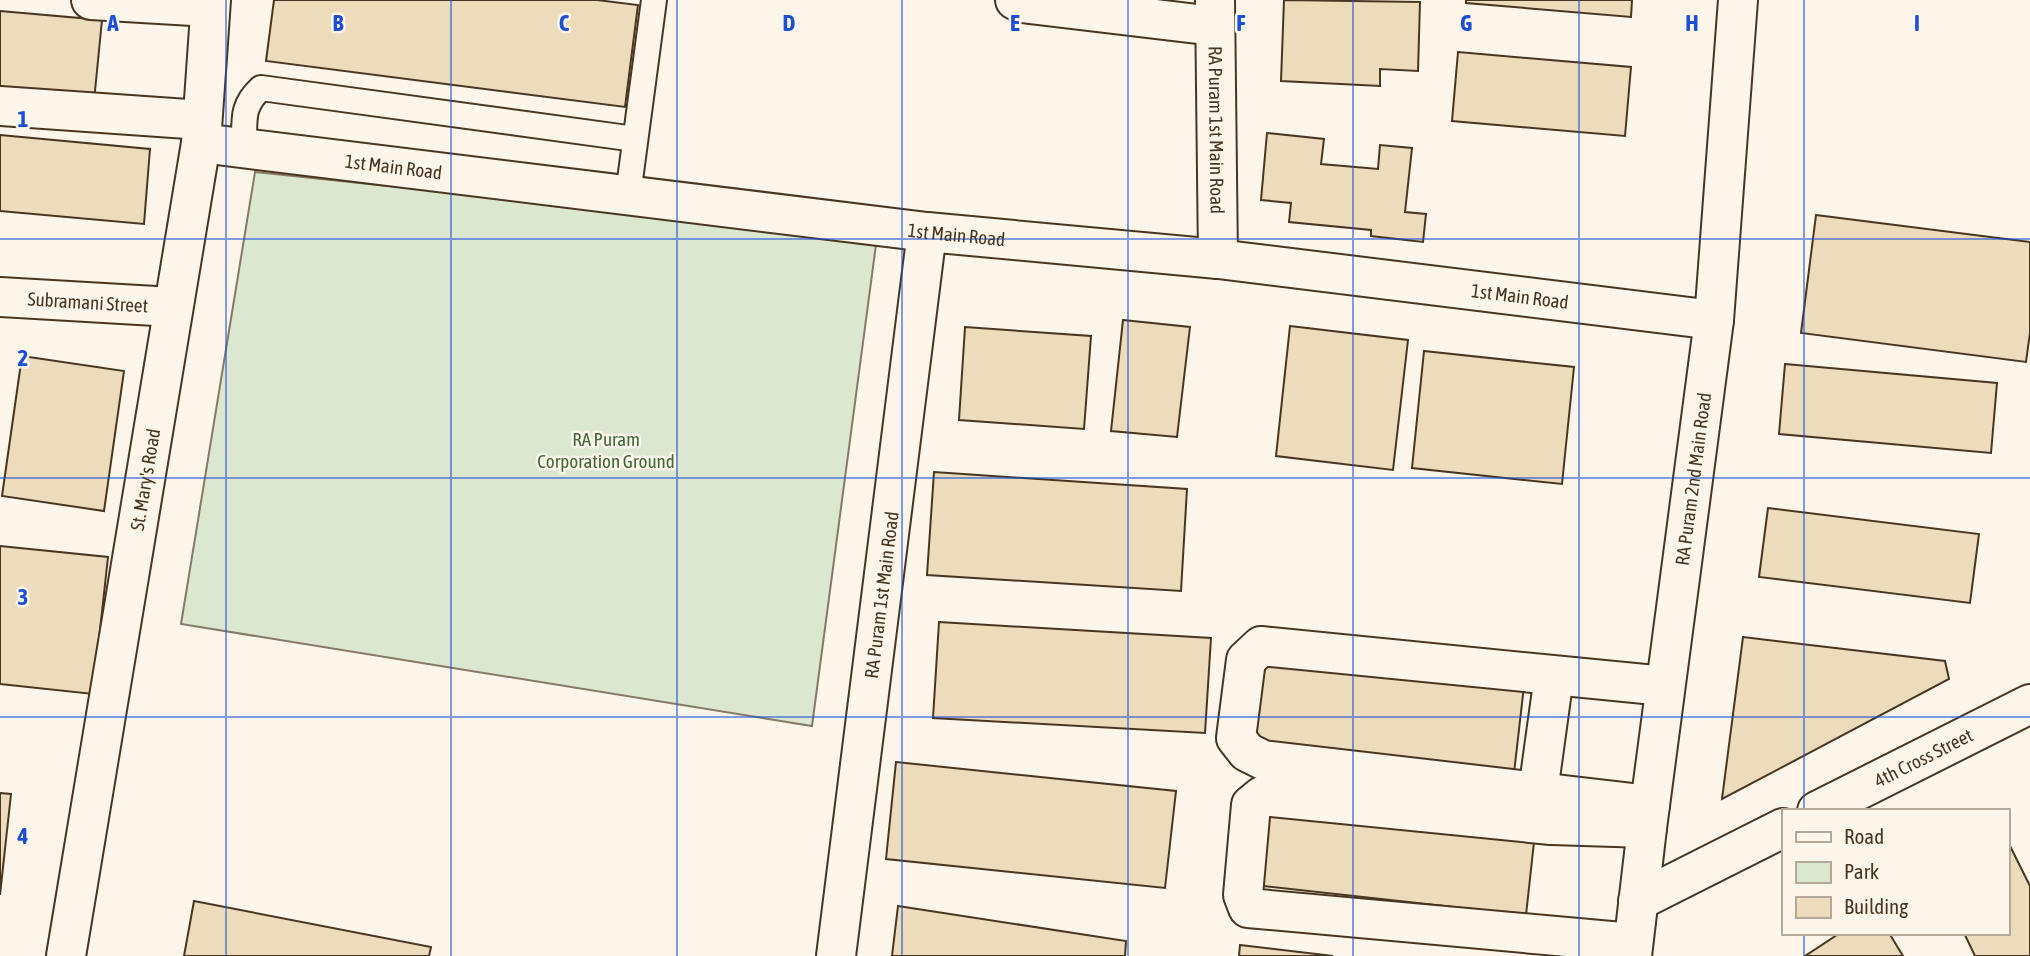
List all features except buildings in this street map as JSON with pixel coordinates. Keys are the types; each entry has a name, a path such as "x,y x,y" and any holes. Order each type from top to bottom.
{"street":[{"path":"91,0 211,3"},
{"path":"1015,0 1021,3 1214,13"},
{"name":"RA Puram 2nd Main Road","path":"1632,950 1714,320 1738,0"},
{"name":"St. Mary's Road","path":"66,956 202,131 211,3"},
{"name":"RA Puram 1st Main Road","path":"1214,13 1218,259"},
{"name":"1st Main Road","path":"0,106 202,131 244,148 927,232 1218,259 1714,320"},
{"name":"RA Puram 1st Main Road","path":"836,956 927,232"},
{"name":"Subramani Street","path":"0,297 173,307"},
{"path":"1648,817 1538,792 1263,760 1247,752 1236,738 1246,660 1261,646 1665,686"},
{"path":"1538,792 1554,676"},
{"name":"4th Cross Street","path":"1821,809 2030,704"},
{"path":"1632,950 1248,908 1243,895 1251,805 1262,796 1551,825 1648,817"},
{"path":"1639,901 1782,829"}],"lane":[{"path":"628,195 654,0"},
{"path":"244,148 245,112 250,99 261,89 635,139"}],"green space":[{"name":"RA Puram Corporation Ground","path":"255,172 877,237 812,726 181,624"}]}
